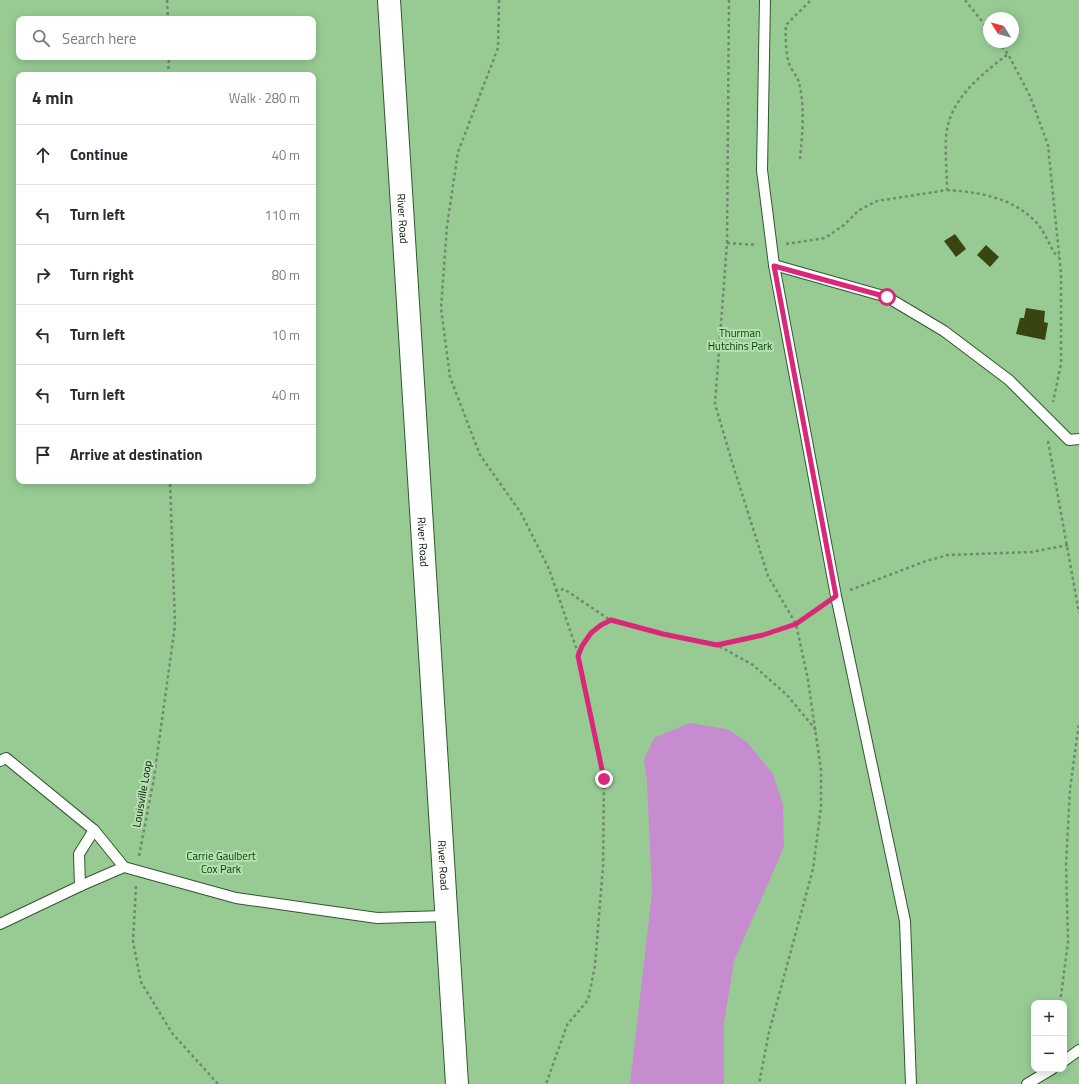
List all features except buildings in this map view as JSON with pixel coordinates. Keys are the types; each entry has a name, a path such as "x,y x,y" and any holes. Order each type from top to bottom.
{"street":[{"name":"River Road","path":"388,0 457,1084"}],"lane":[{"path":"765,0 762,170 774,266 836,596 904,922 911,1084"},
{"path":"774,266 887,297 944,331 1009,380 1069,440 1079,439"},
{"path":"2,757 94,830 124,867 243,899 377,918 446,916"},
{"path":"80,886 79,854 94,830"},
{"path":"0,924 124,867"},
{"path":"1067,1059 1079,1050"},
{"path":"1027,1084 1047,1072"}],"path":[{"path":"167,0 168,16"},
{"path":"499,0 498,48 458,152 447,226 441,308 450,377 480,455 521,513 549,569 578,656 604,779 603,866 596,958 588,1000 566,1025 546,1084"},
{"path":"729,0 727,243 715,404 768,576 796,624 808,680 821,770 821,807 813,869 768,1032 759,1084"},
{"path":"800,159 803,117 800,87 797,75 790,67 785,35 786,25 811,0"},
{"path":"965,0 983,22"},
{"path":"1003,48 1008,54 1030,96 1048,145 1062,274 1061,364 1048,420 1048,444 1068,545 1079,613"},
{"path":"947,190 946,136 952,113 963,94 1008,54"},
{"path":"168,72 169,60"},
{"path":"825,238 844,225 859,210 877,201 947,190 972,192 1000,199 1020,210 1036,222 1056,255 1059,256"},
{"name":"Louisville Loop","path":"170,484 175,625 154,778 136,870 133,942 141,982 172,1033 218,1084"},
{"path":"717,645 763,635 796,624 836,596 926,561 948,555 1031,552 1068,545"},
{"path":"556,591 564,589 611,620 663,634 717,645 753,664 787,695 816,731"},
{"path":"578,656 582,646 591,633 601,625 611,620"},
{"path":"1060,1000 1068,942 1066,865 1070,789 1079,723"}],"green space":[{"name":"Thurman Hutchins Park","path":"0,0 1079,0 1079,1084 0,1084"}],"shaded area":[{"path":"690,723 727,729 747,742 773,774 783,804 784,847 734,961 724,1023 724,1084 630,1084 652,893 647,782 644,760 654,738"}],"route":[{"path":"604,779 578,656 582,646 591,633 601,625 611,620 663,634 717,645 763,635 796,624 836,596 774,266 887,297"}],"park label":[{"name":"Carrie Gaulbert Cox Park","path":"221,862"}]}
